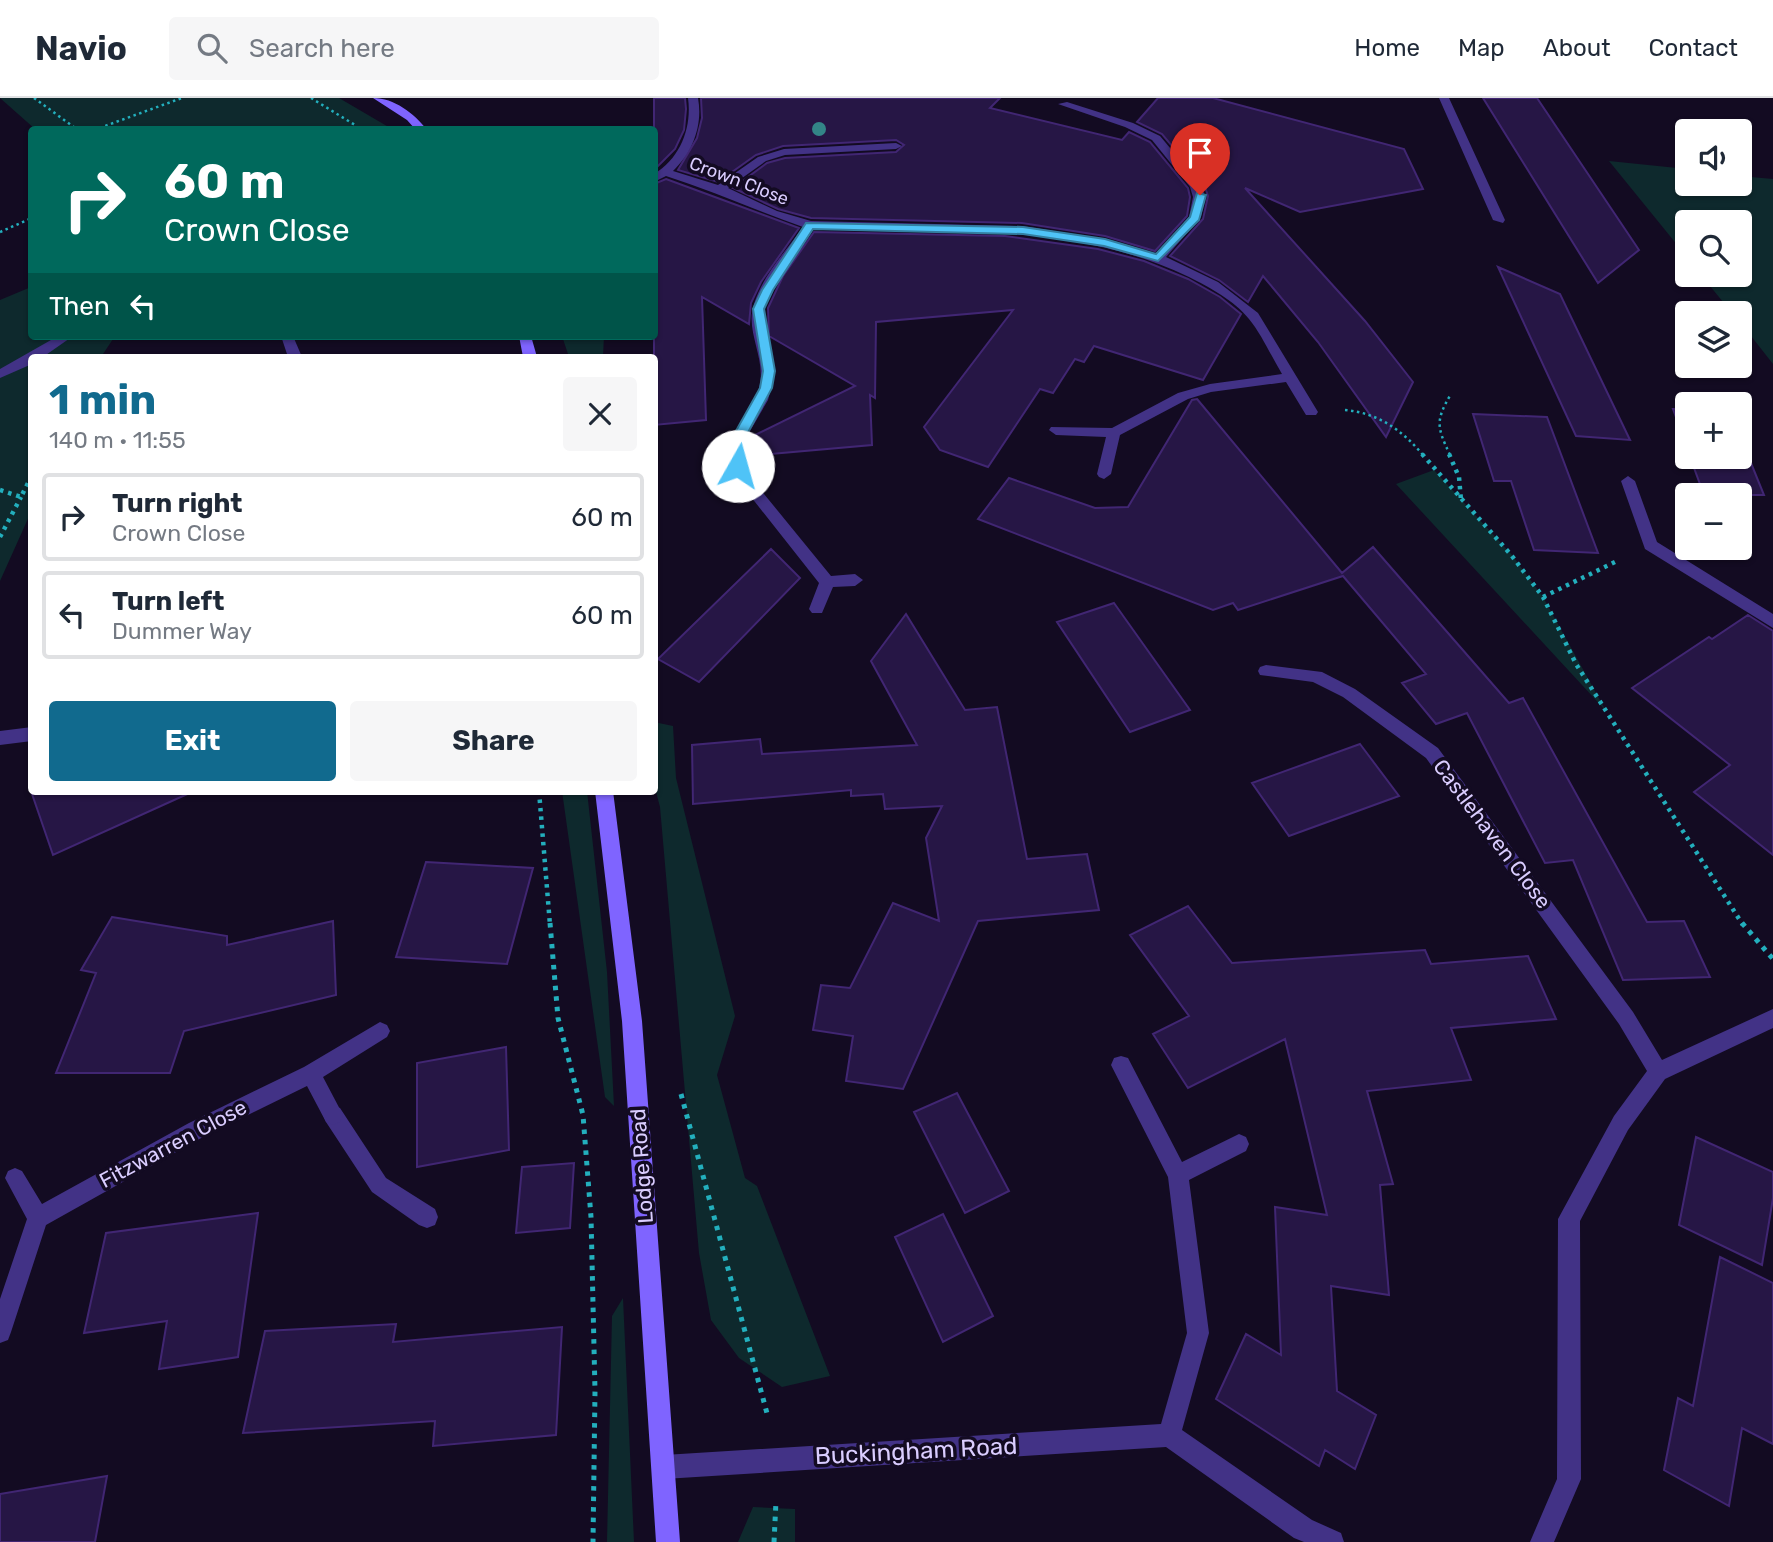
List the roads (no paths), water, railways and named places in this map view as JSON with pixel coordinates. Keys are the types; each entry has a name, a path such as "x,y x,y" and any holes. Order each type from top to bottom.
{"street":[{"path":"378,98 411,118 418,126"},
{"path":"658,177 667,173 686,147 697,111 693,98"},
{"path":"1444,98 1499,220"},
{"path":"1063,104 1129,125 1156,138 1196,186 1200,195 1195,218 1158,258"},
{"path":"720,188 762,159 784,152 896,146"},
{"name":"Crown Close","path":"667,173 720,188 782,217 810,225 1023,230 1105,243 1158,258 1214,285 1236,300 1266,333 1311,412"},
{"path":"810,225 767,290 759,309 769,371 766,388 738,438 737,452 738,466 745,480 827,582"},
{"path":"39,354 61,340"},
{"path":"0,374 28,360"},
{"path":"1056,430 1114,433 1183,396 1210,388 1291,377"},
{"path":"1104,474 1114,433"},
{"path":"1628,481 1642,515 1650,545 1773,622"},
{"path":"827,582 855,580"},
{"path":"817,609 827,582"},
{"name":"Castlehaven Close","path":"1266,671 1316,676 1349,693 1432,753 1521,871 1626,1018 1657,1072"},
{"path":"0,738 28,734"},
{"name":"Lodge Road","path":"604,795 632,1021 668,1542"},
{"path":"1542,1542 1569,1479 1569,1219 1620,1123 1657,1072 1773,1018"},
{"name":"Fitzwarren Close","path":"38,1218 196,1130 310,1074 380,1031"},
{"path":"1121,1065 1178,1175 1198,1333 1168,1436 1303,1530 1332,1542"},
{"path":"310,1074 333,1115 379,1185 427,1217"},
{"path":"1178,1175 1239,1144"},
{"path":"0,1332 38,1218 15,1178"},
{"name":"Buckingham Road","path":"664,1467 1168,1436"}]}
